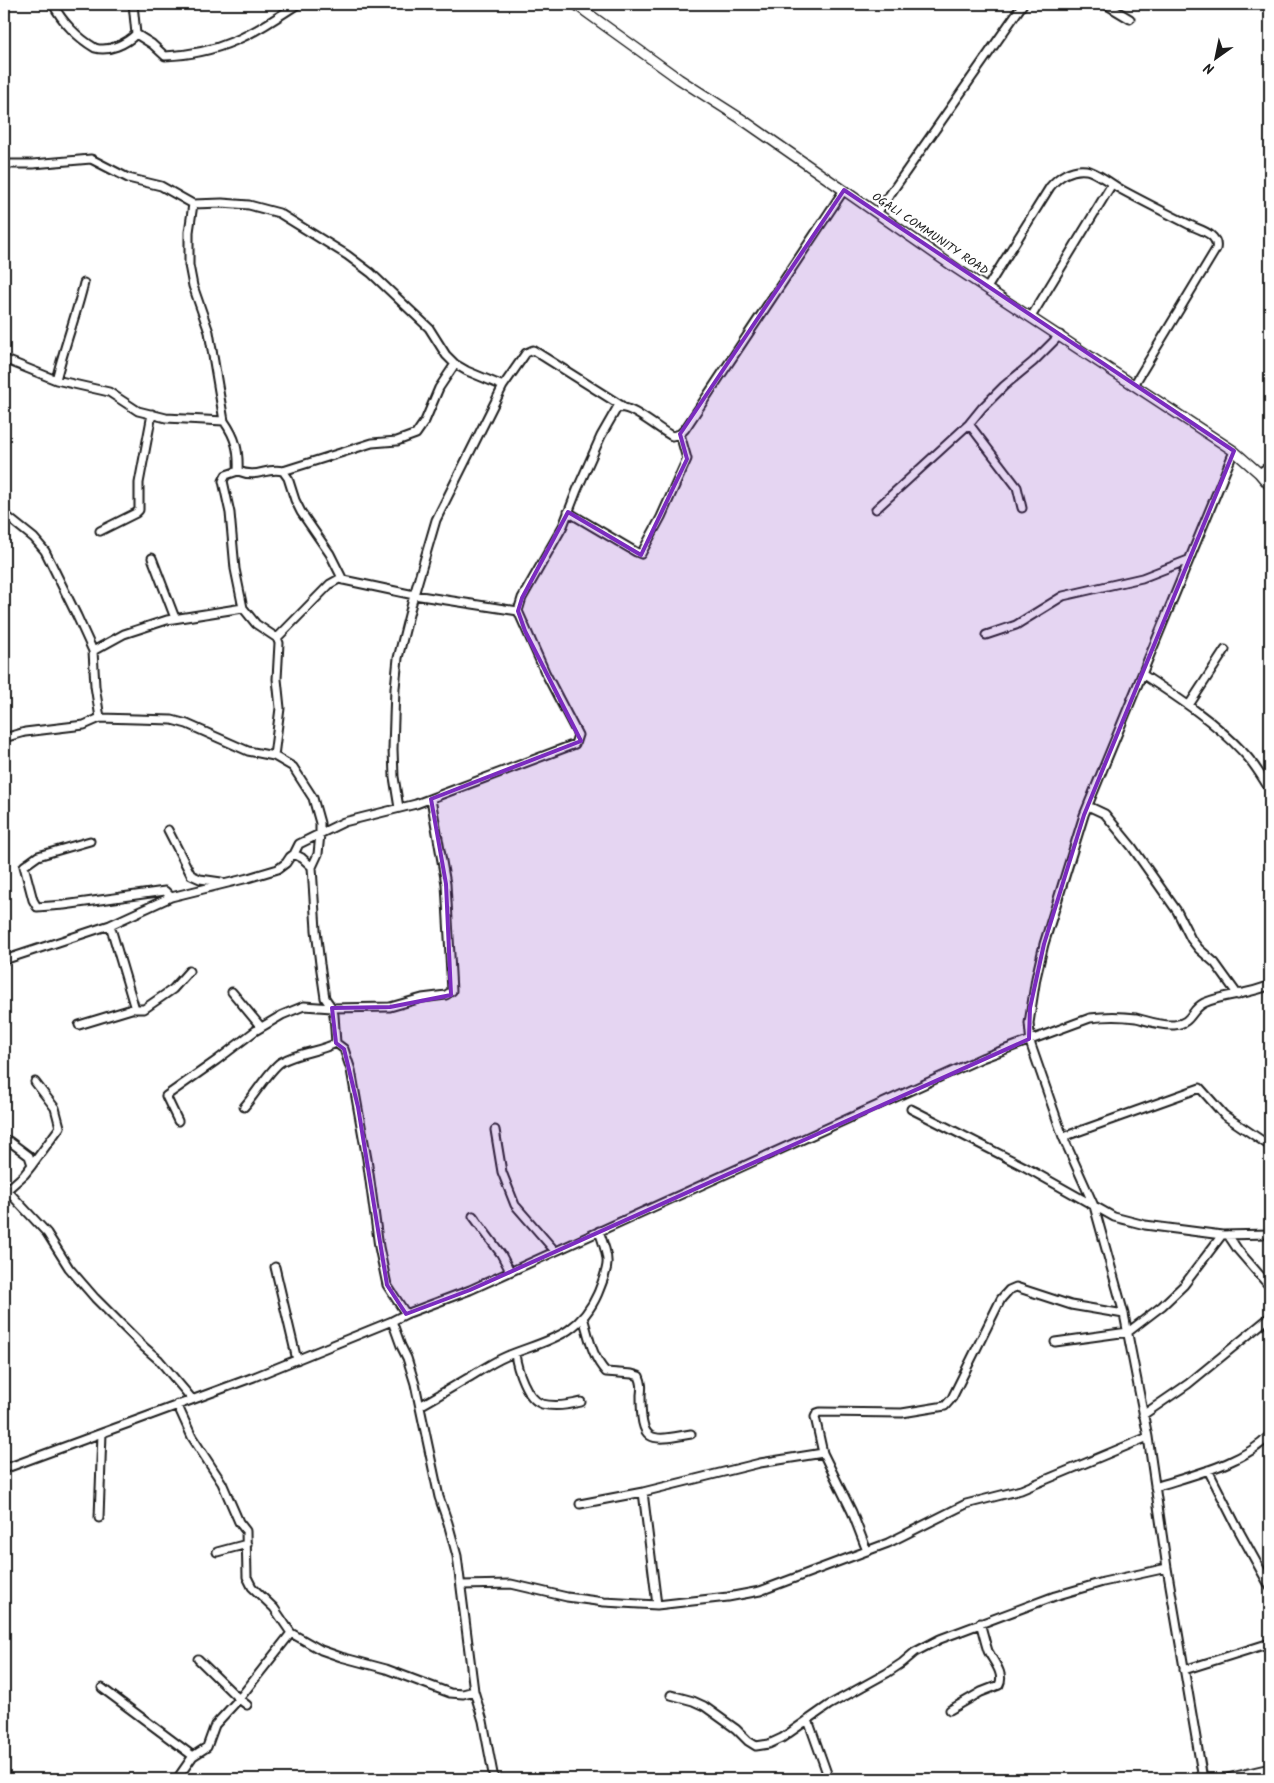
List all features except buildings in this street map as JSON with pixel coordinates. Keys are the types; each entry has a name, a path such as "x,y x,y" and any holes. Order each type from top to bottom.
{"street":[{"path":"53,4 68,26 100,50 126,43 136,34"},
{"path":"133,4 136,34"},
{"path":"136,34 166,56 179,56 215,50 241,39 298,4"},
{"name":"OGALI COMMUNITY ROAD","path":"575,4 679,79 987,288 1234,451 1259,473 1270,486"},
{"path":"877,213 1023,4"},
{"path":"1105,4 1130,19"},
{"path":"4,164 33,164 91,159 128,178 161,186 193,204 222,203 249,205 279,213 334,246 366,269 429,328 446,356 455,364 503,386"},
{"path":"987,288 1050,188 1062,174 1088,170 1149,204 1204,231 1215,239 1216,249 1134,385"},
{"path":"1031,317 1112,184"},
{"path":"399,808 394,778 393,749 395,688 398,658 414,595 436,520 503,386 526,353 533,350 622,406 628,407 662,432 672,436 680,434 688,426 844,190"},
{"path":"193,204 189,232 189,264 193,286 210,332 224,421 236,441 239,455 238,471"},
{"path":"56,380 63,350 84,283"},
{"path":"876,509 969,424 1004,386 1034,362 1060,335"},
{"path":"4,359 56,380 109,392 132,408 152,414 180,419 224,421"},
{"path":"274,756 280,708 277,679 279,643 277,638 256,624 243,608 235,569 230,514 223,481 226,475 238,471 248,475 257,475 273,469 283,471 372,443 397,442 416,434 425,421 439,388 455,364"},
{"path":"4,960 110,925 171,897 278,869 294,854 299,844 344,822 431,799 575,744 578,735 545,672 518,611 522,598 563,526 601,436 617,408 622,406"},
{"path":"100,531 139,510 139,483 152,414"},
{"path":"969,424 1017,487 1022,508"},
{"path":"568,512 641,554 661,517 687,459 680,434"},
{"path":"1203,1779 1167,1568 1148,1437 1124,1314 1094,1206 1062,1137 1029,1039 1030,1008 1044,944 1088,806 1234,451"},
{"path":"1259,473 1270,466"},
{"path":"283,471 288,478 301,512 330,554 343,580"},
{"path":"4,514 34,538 45,550 93,651 94,686 100,718"},
{"path":"152,558 175,618"},
{"path":"986,635 1016,625 1063,596 1142,578 1188,560"},
{"path":"277,638 335,580 414,595 518,611"},
{"path":"93,651 133,630 175,618 243,608"},
{"path":"1188,705 1225,650"},
{"path":"1142,674 1188,705 1224,734 1244,753 1270,790"},
{"path":"4,738 25,732 84,725 100,718 172,720 187,724 248,751 274,756 293,767 310,793 320,823 318,854 312,867 316,930 325,998 332,1008 336,1043 344,1049 350,1070 367,1159 379,1247 387,1285 406,1314"},
{"path":"178,1121 166,1096 261,1027 282,1015 304,1006 332,1008 390,1007 422,998 446,995 452,991 446,884 431,799"},
{"path":"1088,806 1105,814 1132,847 1177,911 1191,939 1214,963 1238,995"},
{"path":"168,830 191,874 200,879 224,883"},
{"path":"90,841 38,856 24,866 33,900 37,907 165,891 171,897"},
{"path":"294,854 312,867"},
{"path":"110,925 135,1008"},
{"path":"79,1025 135,1008 144,1010 173,989 189,971"},
{"path":"4,1470 297,1360 406,1314 470,1290 875,1106 1029,1039 1090,1018 1099,1017 1134,1018 1163,1024 1181,1023 1190,1018 1202,1004 1248,993 1270,985"},
{"path":"232,992 261,1027"},
{"path":"244,1107 272,1070 280,1063 336,1043"},
{"path":"35,1082 55,1108 60,1127 24,1175 6,1189 47,1232 68,1268 95,1298 159,1360 192,1398"},
{"path":"1062,1137 1176,1098 1198,1088 1203,1089 1224,1115 1270,1146"},
{"path":"911,1109 1025,1167 1104,1213 1145,1225 1225,1235 1270,1234"},
{"path":"495,1130 502,1172 515,1206 555,1251"},
{"path":"9,1141 29,1156 32,1164"},
{"path":"473,1216 501,1254 510,1271"},
{"path":"420,1406 492,1363 558,1336 579,1323 592,1308 608,1266 607,1254 599,1231"},
{"path":"1225,1235 1270,1287"},
{"path":"1055,1342 1128,1332 1162,1306 1184,1285 1225,1235"},
{"path":"275,1267 297,1360"},
{"path":"867,1551 848,1504 823,1453 815,1417 819,1412 902,1413 945,1406 952,1398 1001,1299 1016,1287 1071,1306 1124,1314"},
{"path":"1143,1415 1188,1384 1270,1317"},
{"path":"583,1318 599,1365 606,1372 639,1376 642,1384 645,1433 650,1438 656,1439 691,1434"},
{"path":"392,1321 407,1358 420,1406 439,1497 452,1540 461,1584 474,1691 483,1721 494,1779"},
{"path":"515,1354 523,1381 536,1401 541,1404 561,1405 581,1402"},
{"path":"177,1404 192,1437 222,1483 232,1501 239,1522 246,1531 247,1577 252,1587 274,1608 291,1633 321,1650 386,1669 450,1693 463,1694 474,1691"},
{"path":"99,1518 102,1433"},
{"path":"1155,1487 1208,1470 1257,1447 1270,1435"},
{"path":"461,1584 510,1584 604,1602 657,1605 728,1597 760,1591 903,1536 966,1504 1036,1484 1148,1437"},
{"path":"580,1504 643,1492 760,1464 823,1453"},
{"path":"1208,1470 1270,1587"},
{"path":"643,1492 657,1605"},
{"path":"217,1552 247,1544"},
{"path":"671,1695 704,1706 736,1729 748,1742 756,1746 769,1744 782,1738 829,1704 902,1664 915,1652 940,1639 1054,1596 1103,1582 1167,1568"},
{"path":"950,1710 981,1692 999,1685 1001,1682 1000,1672 988,1651 980,1623"},
{"path":"177,1779 193,1756 207,1747 215,1725 239,1699 291,1633"},
{"path":"1184,1670 1270,1643"},
{"path":"198,1659 247,1705"},
{"path":"102,1688 193,1756"},
{"path":"808,1720 829,1779"},
{"path":"1223,1779 1270,1768"}],"highlighted area":[{"path":"844,190 1234,451 1084,815 1044,944 1030,1008 1029,1039 470,1290 406,1314 387,1285 358,1107 344,1049 336,1043 332,1008 390,1007 451,995 446,884 431,799 581,741 525,631 518,611 522,598 568,512 641,555 687,459 680,434"}]}
